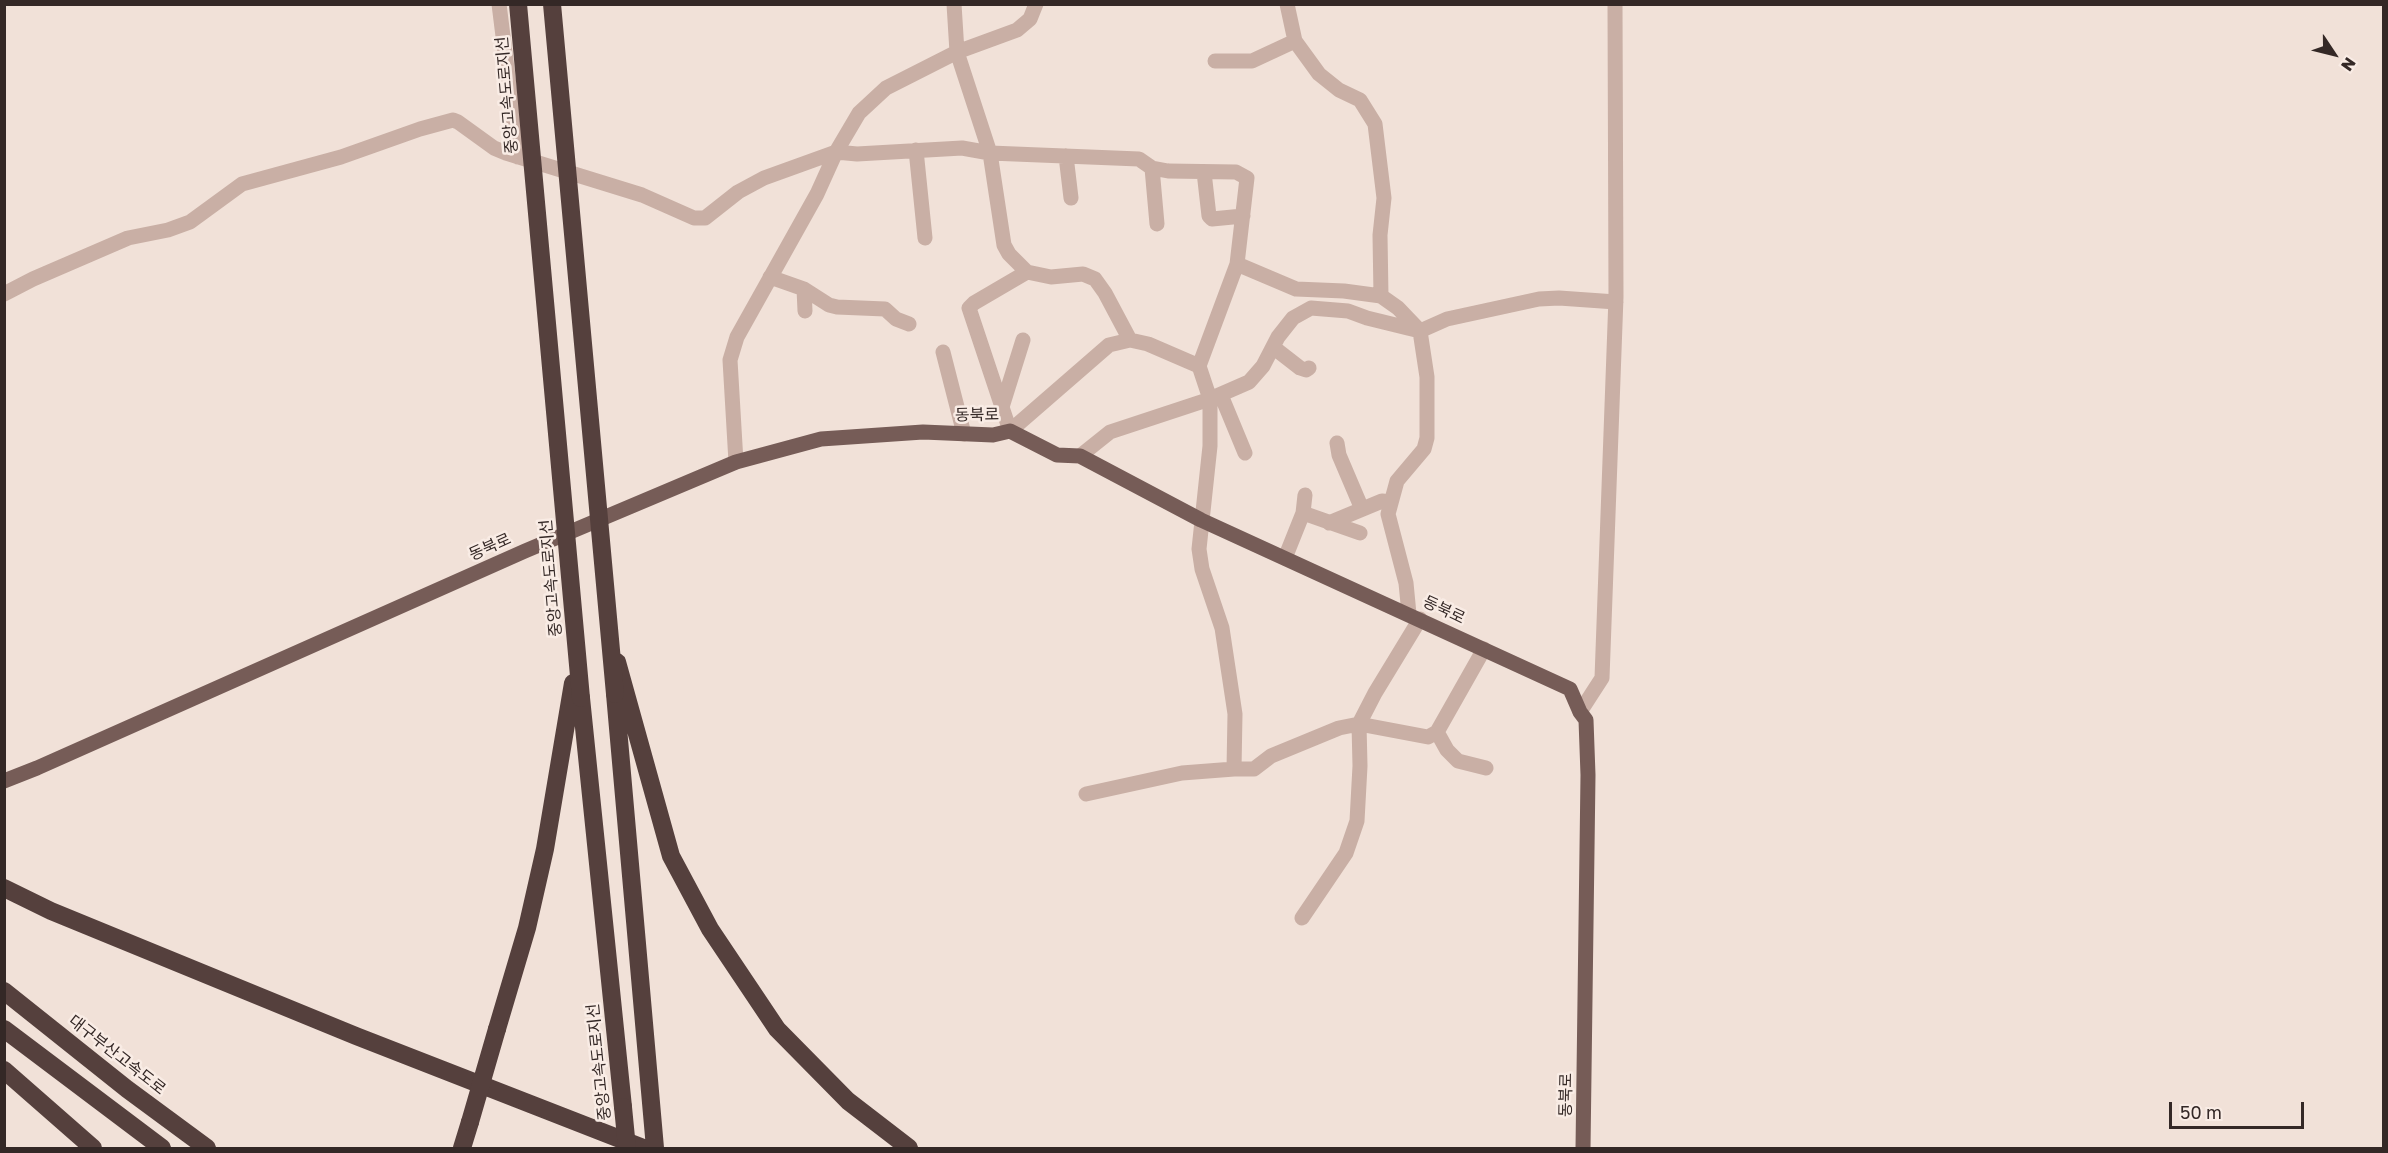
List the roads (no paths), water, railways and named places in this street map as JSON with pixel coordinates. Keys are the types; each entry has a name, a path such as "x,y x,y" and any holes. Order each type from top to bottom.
{"highway":[{"name":"중앙고속도로지선","path":"518,4 581,698 627,1149"},
{"path":"552,4 655,1149"},
{"path":"609,633 671,856 710,929 777,1029 848,1101 909,1149"},
{"path":"462,1149 527,927 545,849 578,658"},
{"path":"4,888 51,911 356,1036 644,1149"},
{"name":"대구부산고속도로","path":"4,991 126,1089 207,1149"},
{"path":"4,1029 162,1149"},
{"path":"4,1070 93,1149"}],"main road":[{"name":"동북로","path":"4,781 536,546 736,462 821,439 923,432 993,435 1010,431 1057,455 1080,456 1201,520 1570,688 1586,720 1588,775 1583,1149"}],"street":[{"path":"499,4 518,157"},
{"path":"954,4 957,52 990,153 1004,245 1009,254 1027,272 1051,277 1083,274 1095,279 1130,340"},
{"path":"736,462 730,360 736,337 817,194 836,152 859,113 886,88 957,52 1017,30 1030,19 1036,4"},
{"path":"1287,4 1295,41 1319,74 1339,90 1360,100 1375,124 1384,198 1380,236 1381,296"},
{"path":"1580,712 1602,678 1616,302 1615,4"},
{"path":"1215,61 1252,61 1295,41"},
{"path":"4,294 128,238 168,230 190,222 242,184 341,157 444,122 458,122 494,148 642,195 686,215 700,218 712,214 738,192 764,178 836,152 857,154 962,148 990,153 1139,159 1152,168 1236,172 1247,178 1237,264 1199,366"},
{"path":"916,150 925,238"},
{"path":"1066,156 1071,198"},
{"path":"1152,168 1157,224"},
{"path":"1204,172 1209,216 1212,219 1243,216"},
{"path":"1237,264 1296,289 1381,296 1398,308 1420,331 1427,377 1427,438 1424,449 1397,481 1388,514 1414,616 1359,724 1360,766 1357,821 1346,853 1302,918"},
{"path":"1027,272 969,308 1010,431 1109,345 1130,340 1148,344 1199,366 1245,453"},
{"path":"770,278 804,289 829,305 885,309 896,319 909,324"},
{"path":"804,289 805,312"},
{"path":"1080,456 1110,432 1216,397 1249,382 1263,366 1293,318 1311,309 1348,311 1420,331 1447,319 1539,299 1616,302"},
{"path":"1002,407 1023,340"},
{"path":"1273,347 1300,368 1306,370 1309,368"},
{"path":"943,352 964,434"},
{"path":"1216,397 1199,549 1202,569 1222,628 1235,714 1234,769"},
{"path":"1337,443 1362,509"},
{"path":"1285,558 1303,513 1305,495"},
{"path":"1329,523 1382,501 1391,502"},
{"path":"1303,513 1360,533"},
{"path":"1086,794 1182,773 1254,769 1271,756 1339,728 1359,724 1410,736 1428,737 1437,732 1484,649"},
{"path":"1437,732 1447,750 1458,761 1486,768"}]}
